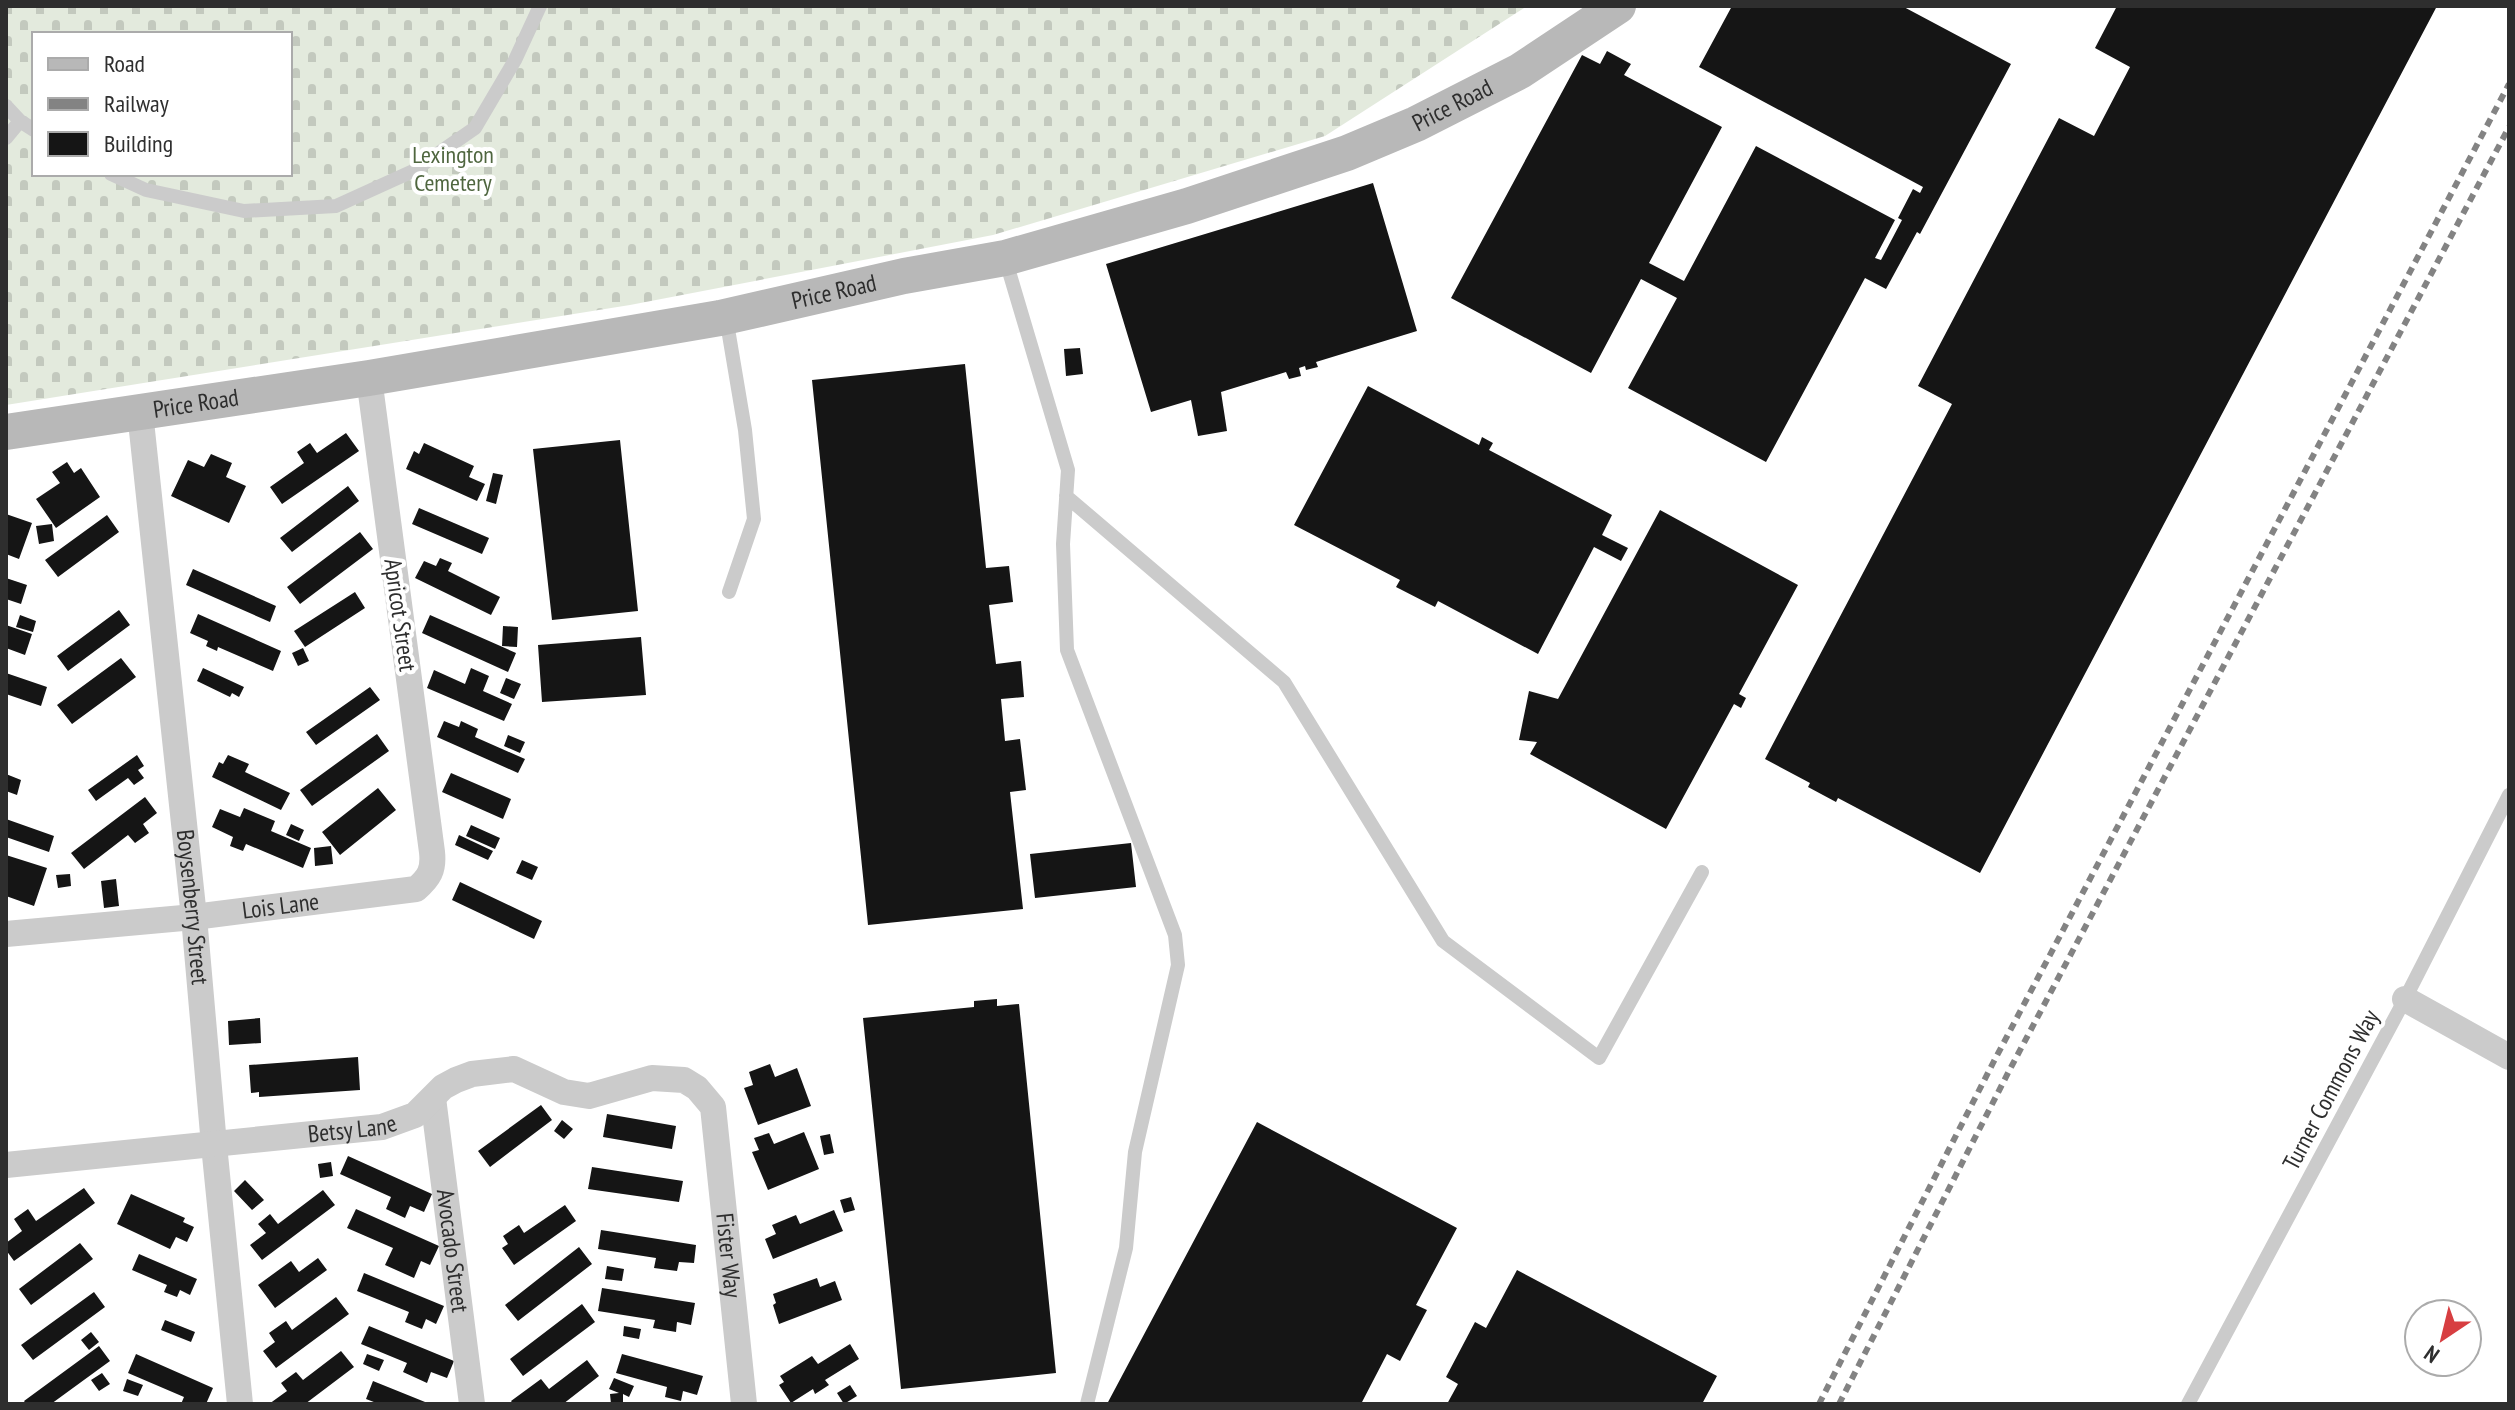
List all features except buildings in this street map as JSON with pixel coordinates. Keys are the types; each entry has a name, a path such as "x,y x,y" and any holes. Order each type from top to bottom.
{"street":[{"name":"Price Road","path":"6,432 369,378 726,317 904,276 1005,258 1187,206 1347,153 1416,124 1520,71 1618,6"},
{"name":"Apricot Street","path":"369,378 432,852"},
{"name":"Boysenberry Street","path":"140,412 194,917 240,1404"},
{"name":"Lois Lane","path":"6,934 194,917 416,889 428,878 433,863 432,852"},
{"path":"2405,999 2509,1057"},
{"name":"Betsy Lane","path":"6,1165 382,1127 415,1115 443,1087 456,1080 472,1074 514,1069 564,1092 589,1096 652,1078 684,1080 697,1088 713,1107"},
{"name":"Avocado Street","path":"433,1098 472,1404"},
{"name":"Fister Way","path":"713,1107 744,1404"}],"lane":[{"path":"115,176 146,190 244,211 336,206 413,171 475,128 515,60 540,6"},
{"path":"6,106 32,129"},
{"path":"6,138 20,121"},
{"path":"1005,258 1068,470 1063,544 1067,650 1175,935 1178,965 1135,1152 1126,1248 1087,1404"},
{"path":"726,317 745,430 754,519 729,592"},
{"path":"1066,496 1284,682 1443,941 1599,1058 1702,872"},
{"name":"Turner Commons Way","path":"2188,1404 2405,999 2509,795"}],"green space":[{"name":"Lexington Cemetery","path":"6,6 1527,6 1325,136 993,235 630,305 6,405"}],"railway":[{"path":"1819,1404 1993,1063 2509,84"},
{"path":"1839,1404 2009,1071 2509,127"}]}
